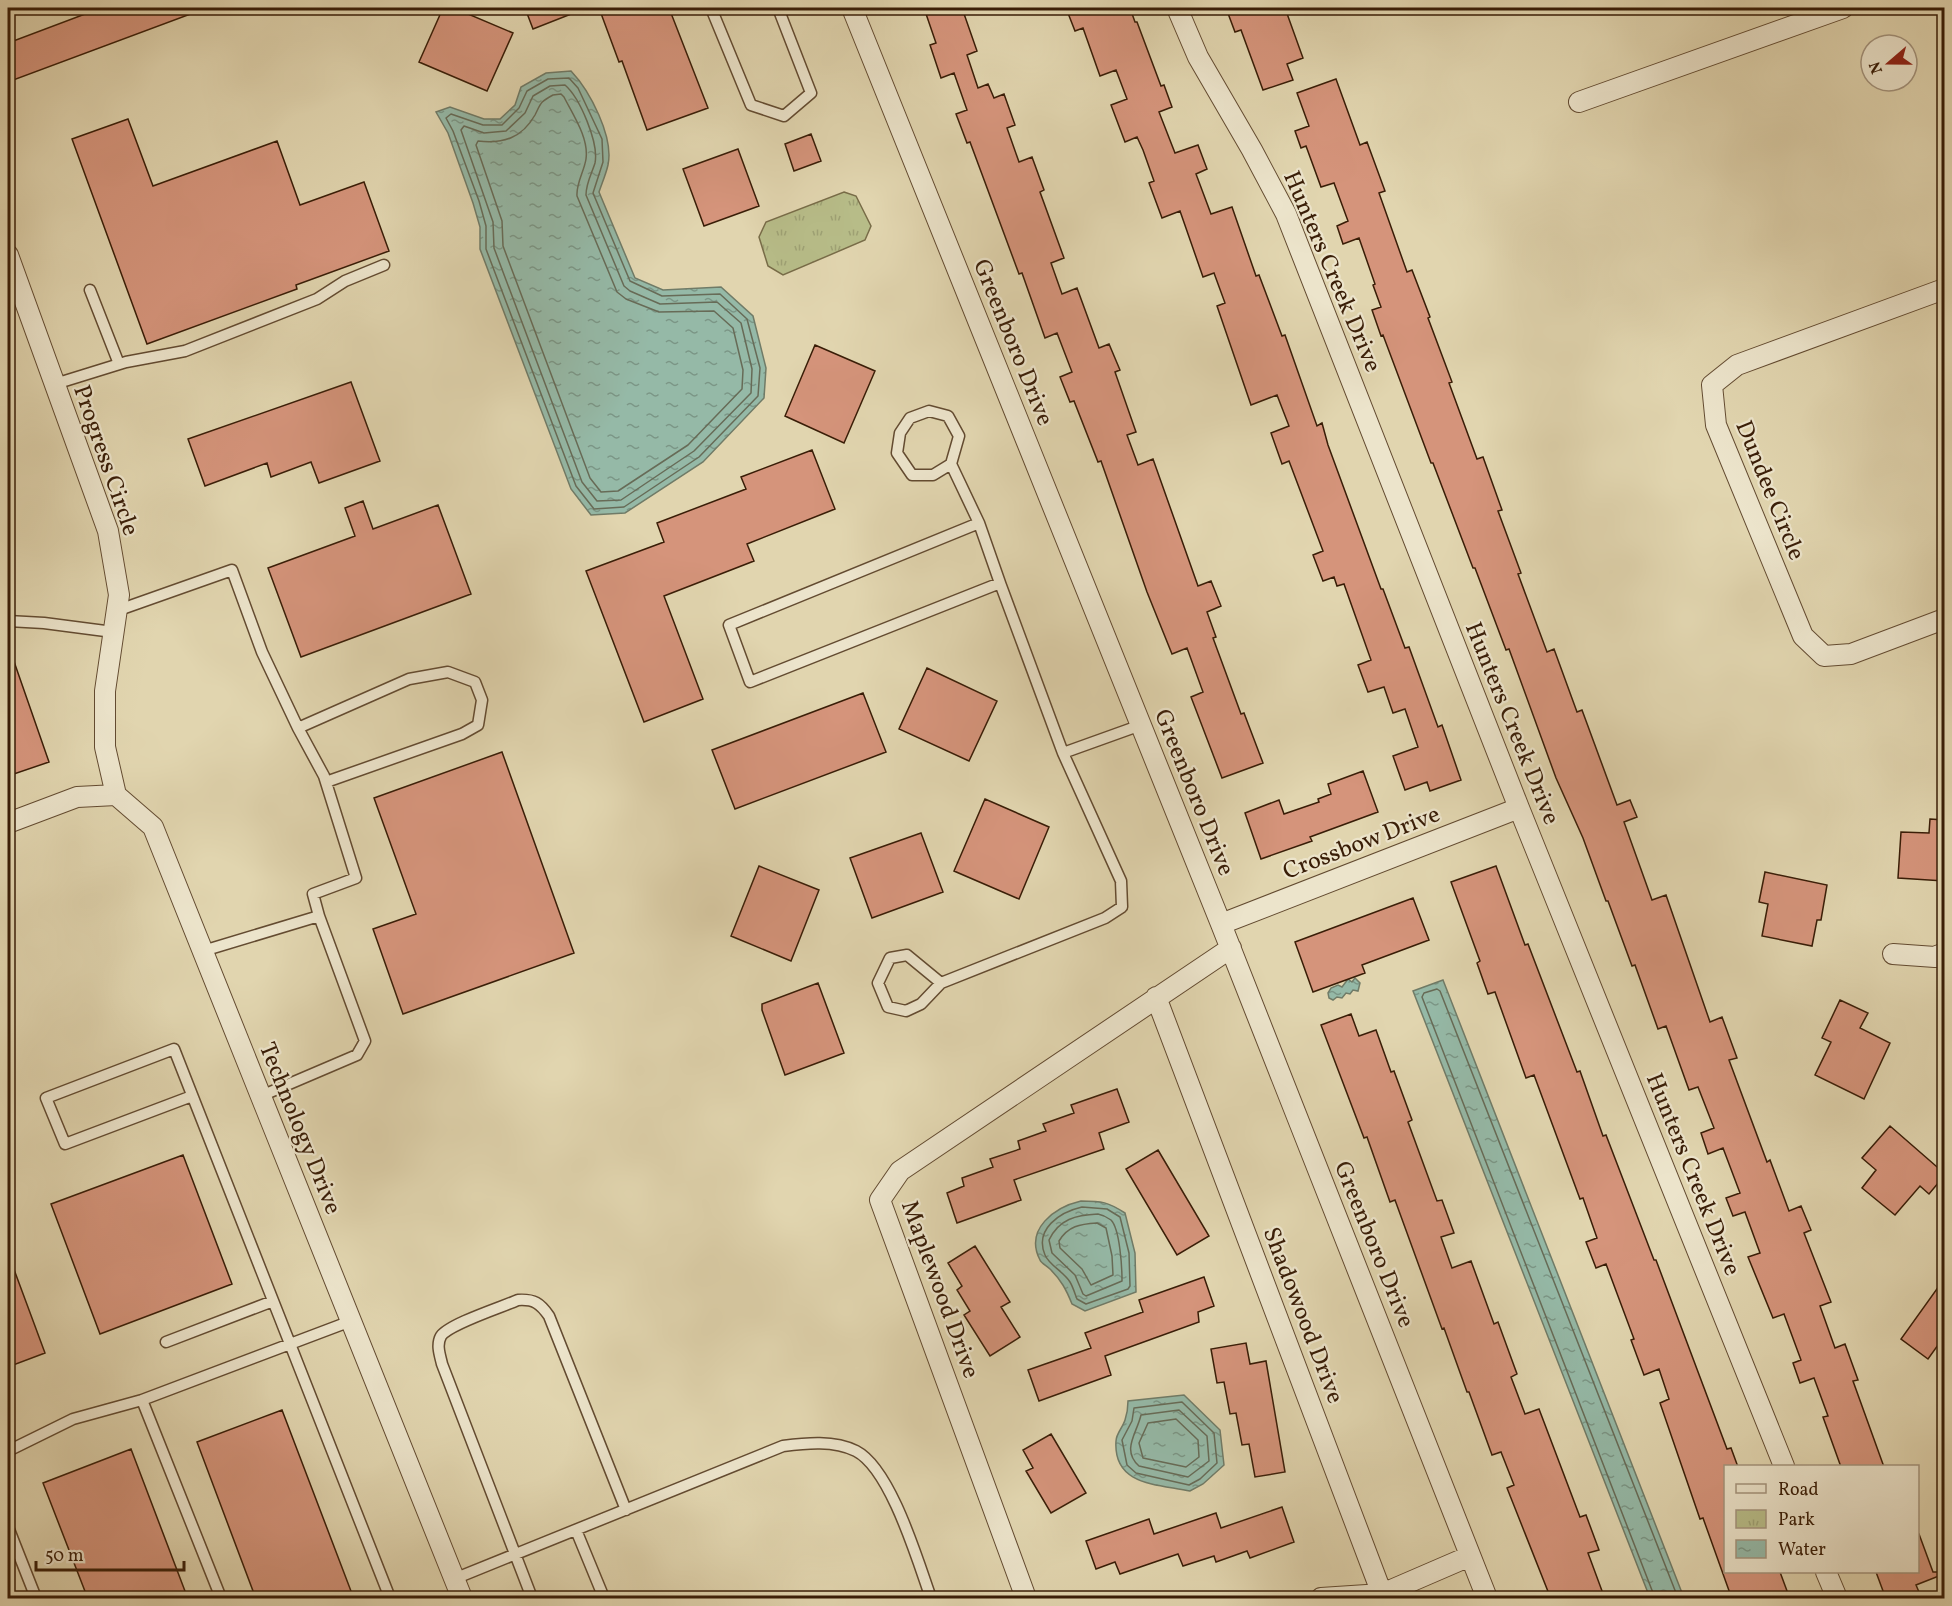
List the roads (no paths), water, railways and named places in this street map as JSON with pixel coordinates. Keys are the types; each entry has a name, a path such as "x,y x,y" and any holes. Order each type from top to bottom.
{"street":[{"name":"Greenboro Drive","path":"852,8 1221,924 1487,1599"},
{"name":"Hunters Creek Drive","path":"1177,8 1198,57 1286,214 1519,808 1783,1465"},
{"path":"1579,102 1843,8"},
{"name":"Progress Circle","path":"8,255 108,531 119,595 105,691 105,747 116,795"},
{"name":"Dundee Circle","path":"1944,289 1737,365 1712,385 1716,426 1803,636 1824,656 1851,654 1944,619"},
{"path":"8,823 77,797 116,795"},
{"name":"Technology Drive","path":"116,795 153,827 462,1599"},
{"name":"Crossbow Drive","path":"1221,924 1519,808"},
{"name":"Maplewood Drive","path":"1026,1599 880,1200 900,1171 1230,948"},
{"path":"1893,954 1935,957 1944,953"},
{"name":"Shadowood Drive","path":"1156,997 1382,1594"},
{"path":"1321,1599 1382,1594 1470,1556"},
{"path":"1826,1573 1837,1599"}],"lane":[{"path":"711,8 751,105 784,116 811,93 778,8"},
{"path":"55,384 119,364 185,351 317,299 345,281 384,264"},
{"path":"90,290 119,364"},
{"path":"940,983 907,955 890,958 878,983 888,1007 906,1011 921,1004 940,983 1105,918 1122,907 1121,881 1064,753 979,523 951,464 959,436 948,416 929,411 910,418 900,433 897,453 912,475 933,475 951,464"},
{"path":"979,523 729,625 750,682 1000,583"},
{"path":"116,611 232,570 262,652 326,782 356,878 313,894 365,1041 357,1055 261,1096"},
{"path":"8,621 113,632"},
{"path":"298,728 409,679 448,672 475,682 482,700 478,725 462,734 326,782"},
{"path":"1064,753 1141,725"},
{"path":"203,951 319,916"},
{"path":"192,1096 65,1144 46,1098 174,1049 390,1599"},
{"path":"532,1599 442,1364 438,1346 441,1336 451,1328 518,1300 530,1300 541,1304 549,1316 626,1510"},
{"path":"166,1342 273,1302"},
{"path":"8,1451 73,1419 142,1400 351,1322"},
{"path":"142,1400 221,1599"},
{"path":"454,1579 783,1446 813,1442 857,1451 874,1467 892,1494 931,1599"},
{"path":"8,1527 36,1599"},
{"path":"576,1530 604,1599"}],"water":[{"path":"571,71 593,102 604,128 609,154 599,192 635,278 663,290 721,287 753,316 766,368 764,398 703,462 625,513 591,515 571,489 480,249 480,227 473,203 448,133 436,112 450,107 484,119 500,119 515,105 521,87 546,73"},
{"path":"1355,978 1360,983 1358,991 1353,990 1350,994 1346,993 1342,998 1337,997 1333,1000 1329,998 1328,993 1331,988 1338,985 1342,987 1348,979 1352,982"},
{"path":"1443,980 1684,1598 1650,1598 1413,991"},
{"path":"1081,1201 1104,1203 1125,1213 1135,1253 1136,1292 1085,1311 1072,1304 1060,1281 1041,1261 1036,1249 1039,1229 1045,1221 1061,1208"},
{"path":"1184,1395 1220,1430 1224,1465 1203,1484 1190,1491 1152,1484 1130,1475 1122,1467 1117,1456 1116,1441 1126,1418 1128,1401"}]}
